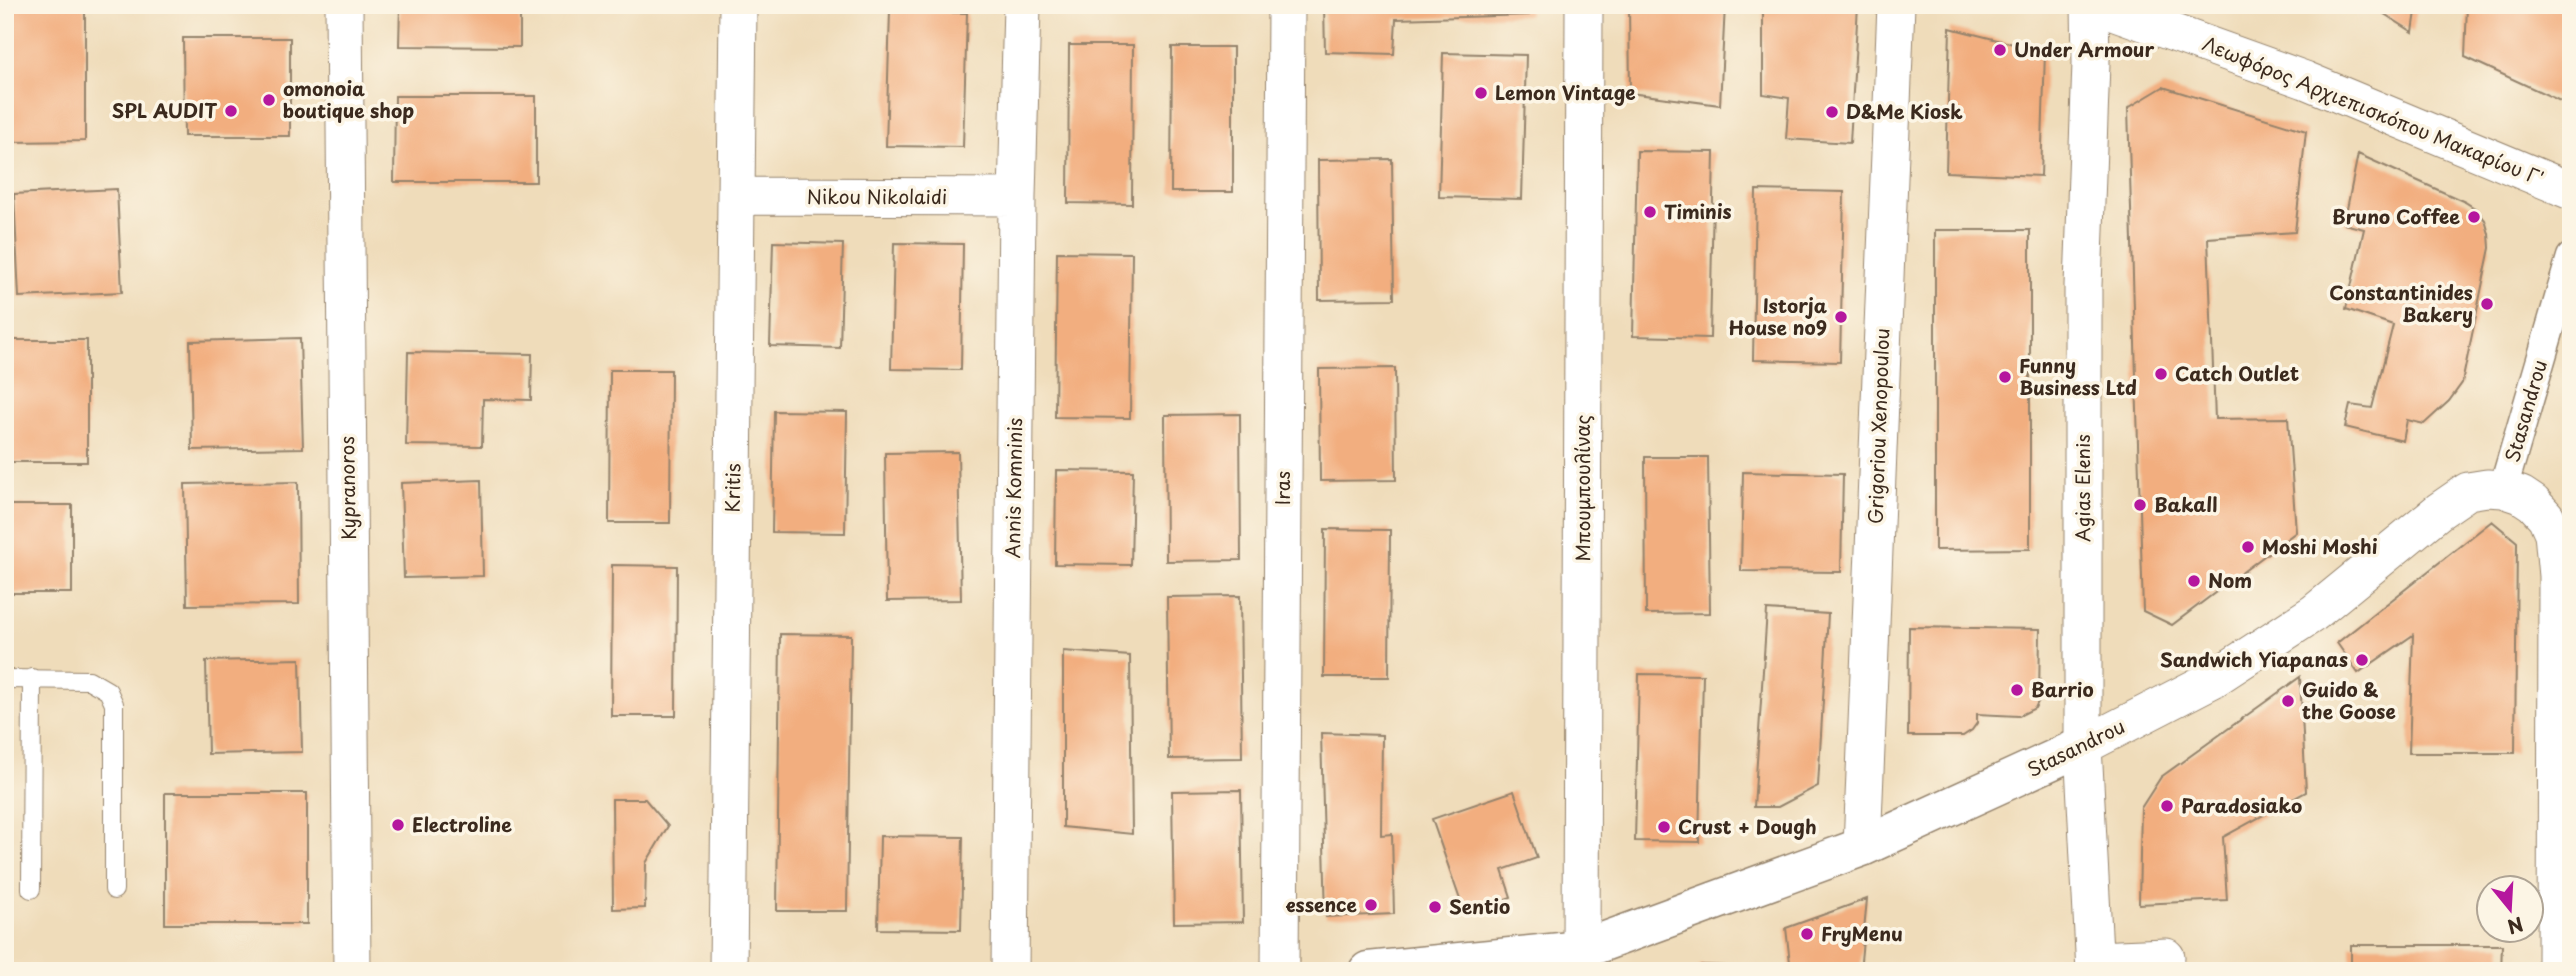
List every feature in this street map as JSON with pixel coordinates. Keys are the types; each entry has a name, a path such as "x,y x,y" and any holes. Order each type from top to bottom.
{"street":[{"name":"Kypranoros","path":"344,5 352,971"},
{"name":"Kritis","path":"729,971 738,5"},
{"name":"Annis Komninis","path":"1010,971 1021,5"},
{"name":"Iras","path":"1280,971 1286,5"},
{"name":"Μπουμπουλίνας","path":"1581,960 1584,5"},
{"name":"Grigoriou Xenopoulou","path":"1862,847 1896,5"},
{"name":"Agias Elenis","path":"2090,5 2091,64 2083,286 2083,746 2095,965"},
{"name":"Λεωφόρος Αρχιεπισκόπου Μακαρίου Γ'","path":"2096,5 2305,80 2571,191"},
{"name":"Nikou Nikolaidi","path":"736,196 1017,197"},
{"name":"Stasandrou","path":"1368,971 1581,960 1862,847 2083,746 2214,679 2314,613 2439,511 2468,491 2503,489 2571,257"},
{"path":"2503,489 2533,503 2546,517 2553,533 2558,646 2556,971"},
{"path":"2095,965 2166,957"}],"lane":[{"path":"31,889 32,678"},
{"path":"5,679 89,680 108,691 114,704 114,890"}],"building":[{"path":"10,5 85,5 85,141 9,142"},
{"path":"400,5 520,5 520,47 399,46"},
{"path":"1324,5 1529,5 1529,15 1396,19 1394,54 1325,52"},
{"path":"1629,5 1725,5 1720,105 1630,93"},
{"path":"1763,5 1858,5 1850,143 1786,139 1789,98 1763,94"},
{"path":"2370,5 2417,5 2413,32"},
{"path":"2467,5 2571,5 2571,106 2465,57"},
{"path":"890,11 967,13 963,147 886,146"},
{"path":"1950,28 2045,52 2041,176 1946,172"},
{"path":"183,38 290,38 290,136 184,136"},
{"path":"1069,45 1133,45 1132,204 1068,203"},
{"path":"1172,47 1233,47 1233,192 1171,192"},
{"path":"1443,53 1526,55 1522,199 1439,197"},
{"path":"2163,87 2306,131 2295,232 2208,238 2215,419 2288,418 2296,532 2172,625 2143,611 2128,108"},
{"path":"395,96 536,96 536,182 394,182"},
{"path":"1637,151 1714,152 1710,338 1633,336"},
{"path":"2358,154 2465,202 2476,209 2485,220 2489,234 2490,248 2462,383 2449,401 2424,424 2407,420 2403,441 2345,427 2350,405 2372,408 2393,325 2346,309 2364,229 2344,224"},
{"path":"1392,159 1394,299 1319,300 1318,160"},
{"path":"117,189 122,292 19,297 14,194"},
{"path":"1756,190 1844,192 1840,362 1753,360"},
{"path":"1935,230 2030,230 2030,549 1935,550"},
{"path":"773,242 843,244 840,348 770,346"},
{"path":"894,243 963,244 961,370 891,369"},
{"path":"1057,252 1132,253 1130,418 1055,417"},
{"path":"300,338 303,448 192,450 190,341"},
{"path":"5,340 87,340 87,462 5,462"},
{"path":"408,352 532,354 531,400 483,399 482,446 406,445"},
{"path":"1395,368 1396,480 1320,481 1319,369"},
{"path":"610,370 671,370 670,523 609,523"},
{"path":"774,411 847,412 845,533 772,532"},
{"path":"1240,414 1241,560 1166,561 1165,415"},
{"path":"958,452 961,600 887,601 885,453"},
{"path":"1645,457 1708,457 1710,613 1646,614"},
{"path":"1056,470 1133,471 1131,565 1055,564"},
{"path":"1743,472 1843,474 1841,572 1741,571"},
{"path":"481,480 483,576 404,578 401,483"},
{"path":"298,482 299,604 187,605 185,484"},
{"path":"5,505 72,505 72,593 5,593"},
{"path":"2492,521 2517,542 2515,753 2409,753 2413,635 2358,673 2337,643"},
{"path":"1325,529 1390,530 1389,677 1324,677"},
{"path":"612,565 677,566 676,716 611,716"},
{"path":"1240,596 1242,758 1169,759 1167,597"},
{"path":"1767,610 1828,614 1818,786 1778,807 1754,807"},
{"path":"1909,627 2040,629 2039,700 2035,708 2019,716 1977,714 1977,723 1963,736 1908,736"},
{"path":"780,634 851,635 847,911 777,911"},
{"path":"1063,651 1130,656 1132,834 1063,827"},
{"path":"300,659 302,752 208,754 206,661"},
{"path":"1639,674 1703,675 1699,842 1635,841"},
{"path":"2300,677 2306,792 2223,837 2227,900 2139,904 2141,808 2161,777"},
{"path":"1321,733 1382,735 1381,835 1392,834 1394,914 1326,917"},
{"path":"1241,790 1243,922 1174,923 1172,791"},
{"path":"1514,791 1537,858 1502,870 1511,897 1465,914 1432,819"},
{"path":"165,793 307,793 307,924 165,924"},
{"path":"612,799 645,799 668,826 646,863 645,908 613,909"},
{"path":"880,836 963,837 961,930 878,929"},
{"path":"1867,899 1860,971 1791,971 1786,928"},
{"path":"2351,945 2502,945 2501,971 2351,971"},
{"path":"1701,965 1753,967 1753,971 1694,971"}],"place":[{"name":"Under Armour","path":"2000,50"},
{"name":"Lemon Vintage","path":"1481,93"},
{"name":"omonoia boutique shop","path":"269,100"},
{"name":"SPL AUDIT","path":"231,111"},
{"name":"D&Me Kiosk","path":"1832,112"},
{"name":"Timinis","path":"1650,212"},
{"name":"Bruno Coffee","path":"2474,217"},
{"name":"Constantinides Bakery","path":"2487,304"},
{"name":"Istorja House no9","path":"1841,317"},
{"name":"Catch Outlet","path":"2161,374"},
{"name":"Funny Business Ltd","path":"2005,377"},
{"name":"Bakall","path":"2140,505"},
{"name":"Moshi Moshi","path":"2248,547"},
{"name":"Nom","path":"2194,581"},
{"name":"Sandwich Yiapanas","path":"2362,660"},
{"name":"Barrio","path":"2017,690"},
{"name":"Guido & the Goose","path":"2288,701"},
{"name":"Paradosiako","path":"2167,806"},
{"name":"Electroline","path":"398,825"},
{"name":"Crust + Dough","path":"1664,827"},
{"name":"essence","path":"1371,905"},
{"name":"Sentio","path":"1435,907"},
{"name":"FryMenu","path":"1807,934"}]}
